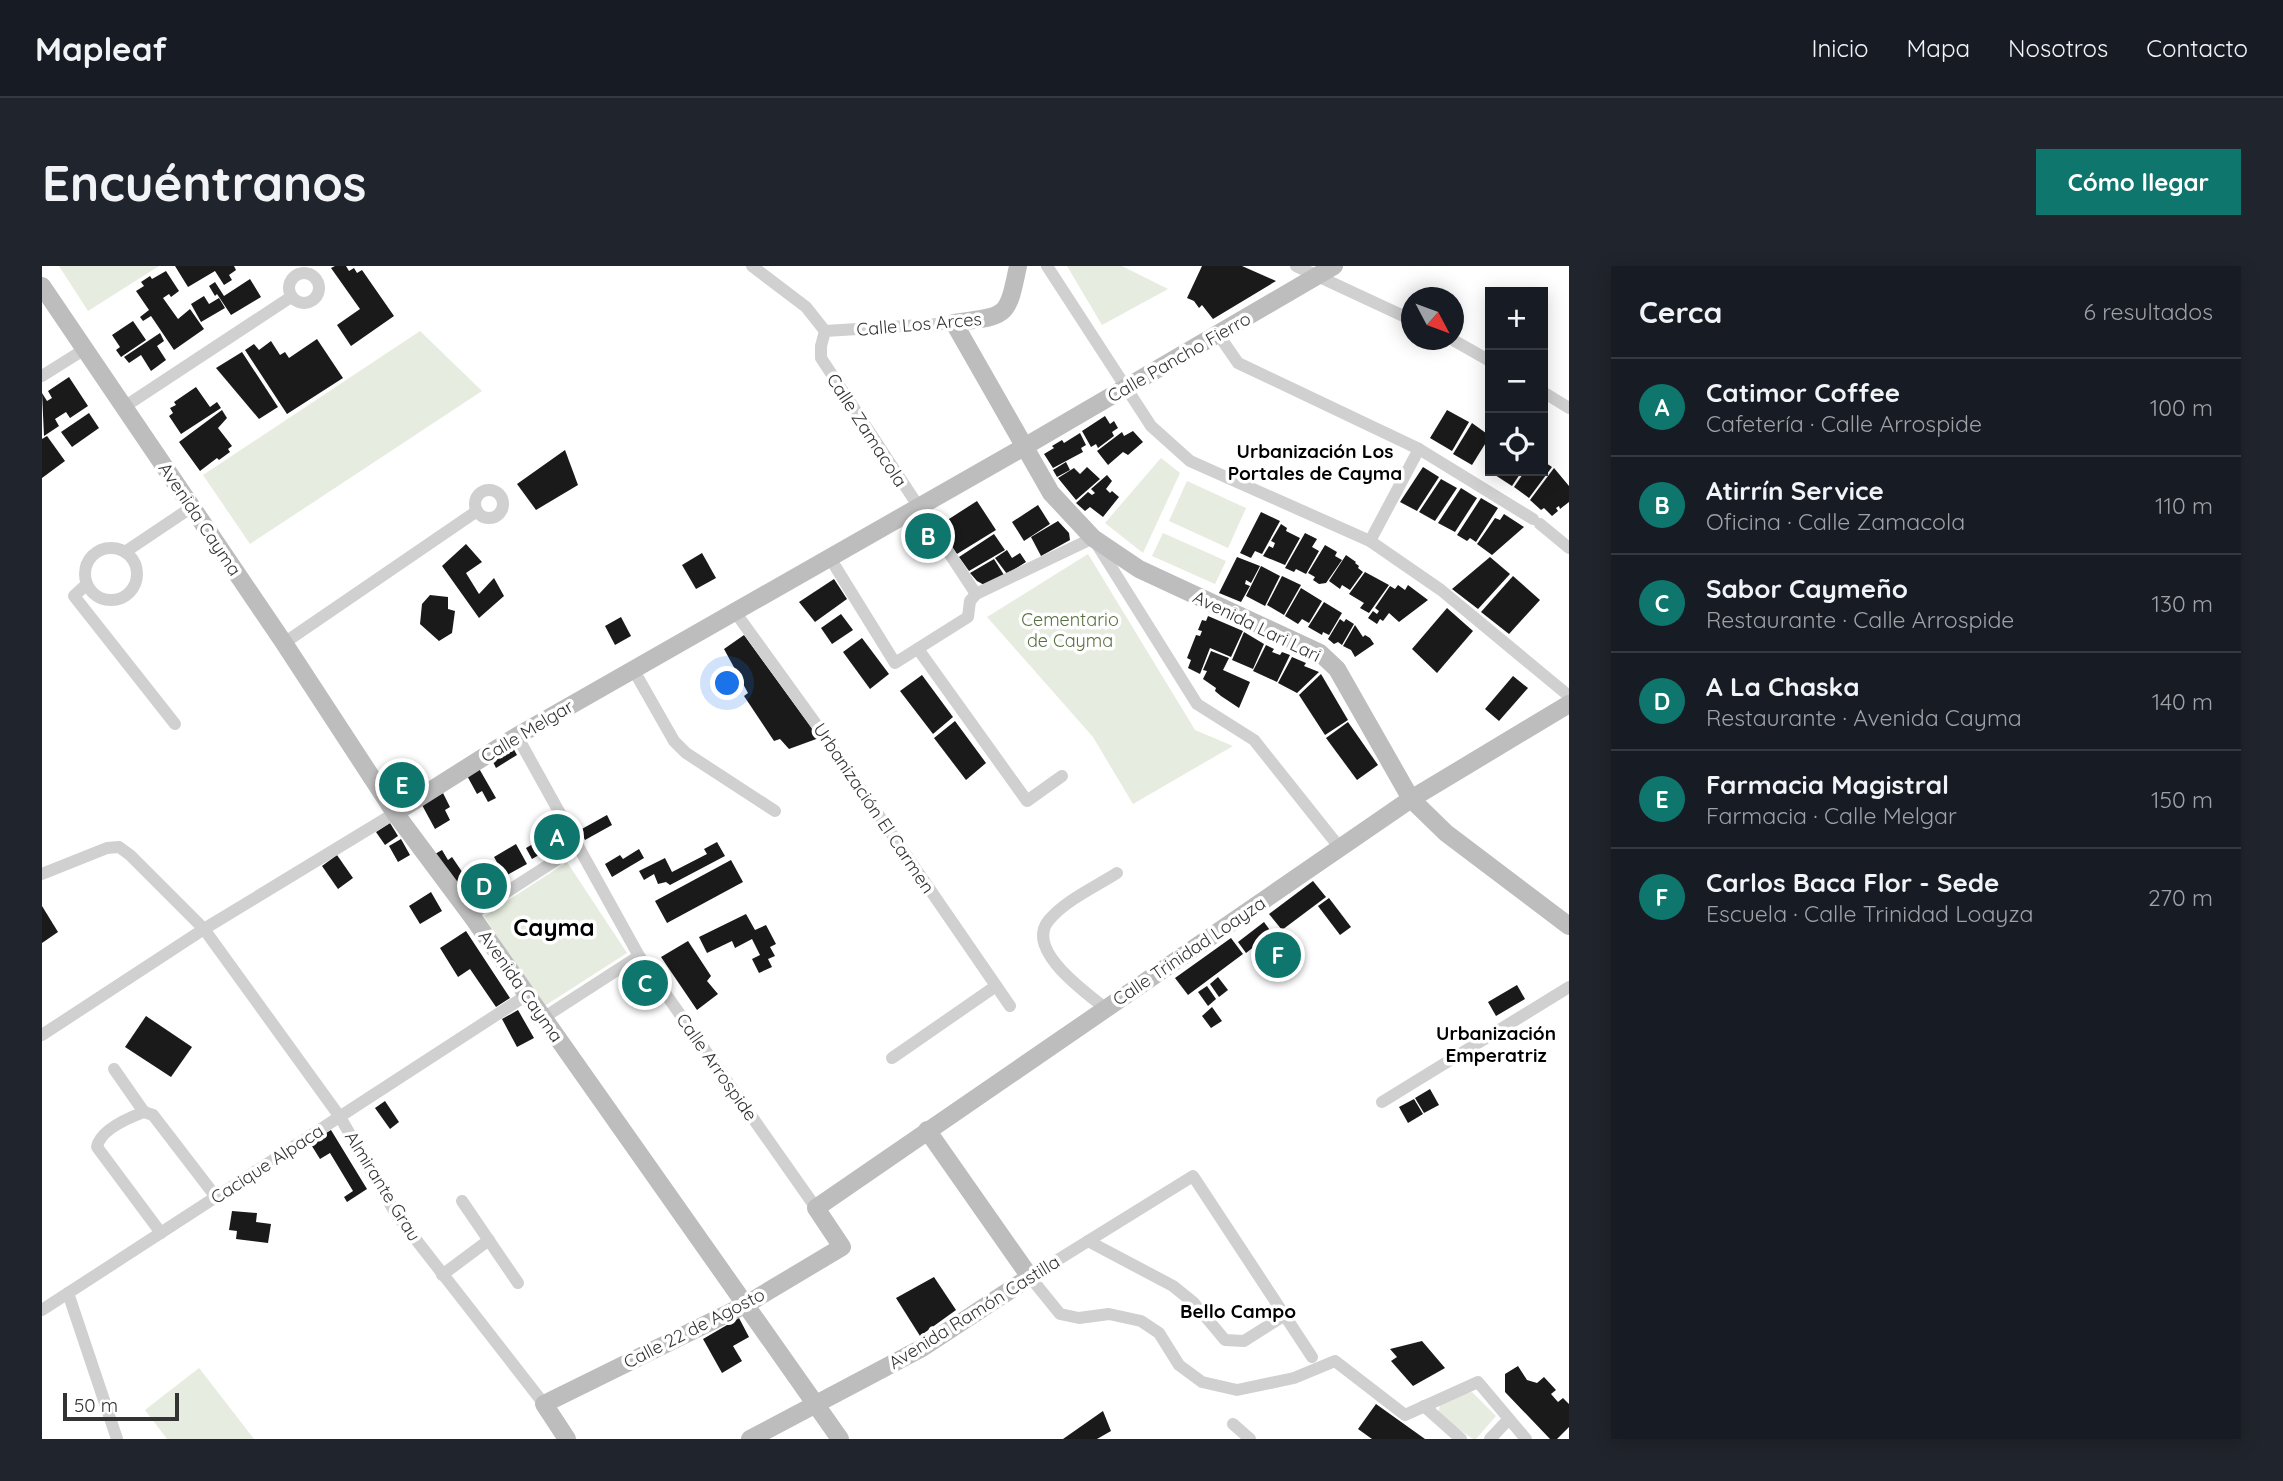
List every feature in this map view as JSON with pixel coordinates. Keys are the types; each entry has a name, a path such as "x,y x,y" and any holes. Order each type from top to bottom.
{"street":[{"path":"752,266 806,307 825,331"},
{"name":"Calle Los Arces","path":"825,331 954,323 996,317 1010,302 1018,266"},
{"path":"1047,266 1151,426 1190,461 1370,541 1441,590 1569,696"},
{"path":"1296,266 1401,315"},
{"name":"Calle Pancho Fierro","path":"1024,447 1334,266"},
{"name":"Avenida Cayma","path":"42,286 284,643 395,813 471,915 840,1439"},
{"path":"124,407 291,297"},
{"name":"Avenida Lari Lari","path":"954,323 1051,493 1124,570 1320,653 1338,669 1411,799 1446,833 1569,926"},
{"name":"Calle Zamacola","path":"825,331 821,358 976,594"},
{"path":"1218,334 1238,363 1419,449 1537,522 1569,548"},
{"path":"1464,346 1485,358"},
{"path":"42,376 85,349"},
{"path":"1548,395 1569,408"},
{"name":"Calle Melgar","path":"42,1035 204,929 517,736 1024,447"},
{"path":"1370,541 1419,449"},
{"path":"125,552 192,507"},
{"path":"284,643 477,511"},
{"path":"830,558 895,663 968,617 970,601 976,594 1093,538"},
{"path":"110,548 125,552 131,557 137,572 133,587 127,594 121,598 105,599 91,591 87,584 86,568 94,554 110,548"},
{"path":"1124,570 1197,704 1254,740 1340,848"},
{"path":"87,584 74,596 175,724"},
{"name":"Urbanización El Carmen","path":"735,612 817,724 1010,1006"},
{"path":"918,649 1027,802 1062,776"},
{"path":"633,669 674,741 686,753 775,811"},
{"name":"Calle Trinidad Loayza","path":"816,1208 1411,799 1569,704"},
{"name":"Calle Arrospide","path":"517,736 639,956 842,1247"},
{"path":"471,915 578,846"},
{"name":"Almirante Grau","path":"42,874 107,848 119,847 204,929 340,1117 396,1214 544,1404 567,1439"},
{"path":"1105,1008 1063,974 1042,941 1043,929 1049,920 1073,901 1117,873"},
{"path":"543,1018 639,956"},
{"path":"892,1058 996,986"},
{"path":"1382,1102 1569,987"},
{"name":"Cacique Alpaca","path":"42,1310 527,995"},
{"path":"114,1069 144,1112 153,1115 215,1197"},
{"path":"144,1112 106,1133 99,1140 97,1147 161,1233"},
{"path":"927,1130 1030,1277 1060,1314 1079,1318 1109,1314 1141,1321 1158,1334 1179,1366 1202,1382 1237,1390 1294,1378 1335,1361 1405,1415 1478,1382 1526,1439"},
{"name":"Avenida Ramón Castilla","path":"750,1439 922,1348 1193,1176 1284,1315"},
{"path":"462,1201 518,1283"},
{"path":"442,1275 489,1240"},
{"path":"1088,1241 1173,1286 1194,1303 1225,1340 1244,1341 1284,1315 1312,1357"},
{"name":"Calle 22 de Agosto","path":"544,1404 745,1305 842,1247"},
{"path":"68,1293 117,1439"},
{"path":"1424,1406 1461,1439"},
{"path":"1490,1439 1509,1419"},
{"path":"1233,1424 1250,1439"}],"green space":[{"path":"59,266 159,266 88,311"},
{"path":"1067,266 1122,266 1168,289 1102,325"},
{"path":"420,331 482,391 250,544 203,475"},
{"path":"1161,458 1180,473 1143,553 1105,523"},
{"path":"1187,481 1246,508 1228,548 1169,521"},
{"path":"1163,533 1226,561 1215,584 1152,556"},
{"name":"Cementario de Cayma","path":"1088,554 1195,730 1233,746 1133,804 1093,737 987,617"},
{"path":"567,862 627,953 543,1007 484,916"},
{"path":"199,1368 254,1439 167,1439 145,1410"},
{"path":"1472,1392 1496,1416 1476,1439 1438,1415 1441,1399"}],"building":[{"path":"175,266 234,266 236,270 229,275 232,280 224,285 215,271 188,287"},
{"path":"346,266 349,271 354,268 357,273 362,270 394,316 351,346 337,325 360,309 331,268"},
{"path":"1202,266 1242,266 1276,281 1213,319 1202,305 1199,308 1194,301 1187,298"},
{"path":"166,271 179,291 171,297 169,294 163,298 178,319 190,309 204,329 174,350 151,316 143,321 140,317 149,310 136,291 144,286 141,282 150,276 152,279"},
{"path":"250,279 261,297 231,315 209,286 215,282 224,296"},
{"path":"204,296 209,304 219,298 225,308 201,322 191,304"},
{"path":"133,321 146,340 121,357 116,350 120,347 112,335"},
{"path":"160,333 164,341 157,346 166,360 151,371 141,355 129,363 124,357"},
{"path":"317,339 343,378 287,414 245,350 254,344 259,350 271,341 280,355 285,352 289,358"},
{"path":"242,352 278,407 259,419 216,368"},
{"path":"69,377 88,406 70,418 66,412 55,419 59,426 44,436 42,393 47,401 52,398 48,391"},
{"path":"196,387 210,407 217,402 221,408 181,434 169,416 173,413 170,408 176,405 174,402"},
{"path":"222,410 227,418 218,428 232,446 228,449 230,452 200,471 179,442"},
{"path":"1447,410 1469,422 1452,451 1430,438"},
{"path":"89,413 99,428 72,447 61,432"},
{"path":"1105,416 1110,424 1114,421 1118,428 1112,432 1114,436 1098,448 1096,444 1091,447 1082,431"},
{"path":"1472,423 1485,432 1485,444 1472,465 1453,454"},
{"path":"1133,431 1143,442 1128,455 1123,452 1108,465 1097,451 1122,432 1124,436"},
{"path":"1080,433 1086,445 1081,448 1083,452 1053,468 1044,454 1062,440 1064,443"},
{"path":"47,436 65,461 42,478 42,439"},
{"path":"565,450 578,485 536,510 517,484"},
{"path":"1066,462 1070,470 1057,477 1053,470"},
{"path":"1087,467 1100,479 1076,500 1058,478 1074,468 1080,474"},
{"path":"1423,467 1439,477 1417,511 1400,502"},
{"path":"1554,468 1569,486 1569,502 1560,509 1559,506 1556,508 1558,511 1552,516 1530,500"},
{"path":"1107,475 1112,481 1106,489 1119,497 1103,517 1090,507 1085,511 1076,503 1088,492 1092,495 1095,493 1091,489"},
{"path":"1497,476 1519,476 1512,486"},
{"path":"1522,476 1545,476 1529,498 1514,487"},
{"path":"1441,479 1457,488 1435,521 1419,512"},
{"path":"1461,488 1477,498 1455,532 1438,523"},
{"path":"1481,498 1498,508 1476,542 1470,538 1467,541 1457,535"},
{"path":"977,501 996,530 957,554 938,526"},
{"path":"1038,505 1050,524 1024,541 1012,522"},
{"path":"1261,512 1280,521 1262,554 1255,551 1251,558 1240,553"},
{"path":"1504,514 1524,527 1492,555 1477,544 1495,518 1500,520"},
{"path":"1058,521 1069,533 1070,540 1041,556 1031,537"},
{"path":"1281,524 1287,528 1286,531 1300,538 1285,565 1263,556 1269,546 1273,548 1275,543 1271,541"},
{"path":"1305,533 1317,539 1312,547 1319,551 1306,574 1285,568"},
{"path":"994,534 1005,550 969,571 959,557"},
{"path":"466,544 482,562 466,573 479,594 494,578 504,596 479,618 442,566"},
{"path":"1325,545 1337,552 1335,556 1342,560 1326,583 1319,584 1313,580 1315,577 1308,573"},
{"path":"1007,550 1012,558 1020,553 1026,562 1007,574 995,558"},
{"path":"702,553 716,578 696,589 682,565"},
{"path":"1346,555 1356,562 1363,572 1350,590 1342,585 1340,589 1329,581"},
{"path":"1237,557 1260,566 1251,583 1246,580 1245,584 1250,586 1241,602 1219,593"},
{"path":"1490,557 1510,574 1478,609 1452,589"},
{"path":"994,559 1004,575 986,586 970,573"},
{"path":"1261,566 1280,576 1265,606 1246,596"},
{"path":"1365,572 1389,585 1369,613 1360,608 1364,603 1349,594"},
{"path":"1282,576 1301,585 1284,615 1267,605"},
{"path":"1513,576 1540,600 1509,634 1481,612"},
{"path":"834,579 847,599 815,622 799,602"},
{"path":"1398,585 1405,590 1408,585 1428,600 1399,622 1389,613 1377,624 1368,618 1373,611 1377,614 1379,611 1375,608 1390,586 1395,589"},
{"path":"1301,588 1322,601 1309,623 1302,619 1298,624 1285,616"},
{"path":"430,595 448,597 448,609 455,611 452,633 439,641 420,624 422,604"},
{"path":"1324,602 1342,613 1329,635 1323,632 1322,635 1308,627"},
{"path":"1447,608 1473,631 1437,673 1412,649"},
{"path":"841,614 853,630 832,644 821,628"},
{"path":"1208,616 1243,631 1231,657 1210,648 1200,674 1188,668 1191,660 1187,658 1196,635 1200,636 1202,631 1198,630 1202,620 1206,621"},
{"path":"621,617 631,636 615,645 605,626"},
{"path":"1340,619 1354,624 1342,645 1338,642 1334,644 1328,639"},
{"path":"1355,625 1363,637 1365,635 1370,638 1374,644 1355,657 1351,650 1343,646"},
{"path":"1244,632 1264,644 1253,669 1232,660"},
{"path":"744,635 819,738 789,749 780,739 774,741 744,696 748,693 724,649"},
{"path":"862,638 889,674 870,689 843,652"},
{"path":"1266,645 1274,649 1272,652 1290,655 1277,682 1253,671"},
{"path":"1211,651 1229,658 1223,670 1250,682 1239,708 1203,679 1207,671 1203,670"},
{"path":"1292,657 1319,672 1297,693 1278,683"},
{"path":"1321,674 1348,720 1325,735 1299,695"},
{"path":"922,675 953,717 933,734 900,691"},
{"path":"1513,676 1528,688 1499,721 1485,709"},
{"path":"955,721 986,763 966,780 934,738"},
{"path":"1348,722 1378,765 1357,780 1326,738"},
{"path":"512,746 517,755 496,768 491,758"},
{"path":"477,765 496,798 488,802 482,791 477,794 465,772"},
{"path":"443,793 450,807 445,810 450,820 435,829 422,805"},
{"path":"607,815 612,825 585,840 580,830"},
{"path":"390,823 398,836 385,845 376,832"},
{"path":"562,827 568,838 552,847 547,836"},
{"path":"545,837 551,848 532,859 526,848"},
{"path":"401,839 410,855 398,862 389,846"},
{"path":"717,842 725,856 670,885 666,882 658,884 654,874 644,880 639,871 665,858 672,872 707,854 704,849"},
{"path":"516,844 527,864 500,879 494,869 499,866 494,857"},
{"path":"639,849 644,858 612,877 605,864 620,855 623,859"},
{"path":"442,850 448,860 452,857 469,882 458,889 435,854"},
{"path":"337,855 353,878 338,889 322,866"},
{"path":"731,860 743,882 667,923 655,901"},
{"path":"1313,881 1326,897 1282,930 1269,914"},
{"path":"431,892 442,911 420,924 409,906"},
{"path":"1329,898 1351,927 1340,935 1318,906"},
{"path":"42,906 58,932 42,943"},
{"path":"746,914 755,930 766,925 776,944 770,947 775,956 768,959 772,967 759,973 752,959 760,955 752,939 735,948 732,941 707,953 699,937"},
{"path":"1264,922 1272,933 1246,953 1238,942"},
{"path":"466,931 510,998 496,1007 470,969 458,977 440,948"},
{"path":"1231,938 1243,954 1188,995 1175,978"},
{"path":"688,941 711,976 707,981 718,994 697,1010 661,957"},
{"path":"644,973 656,993 633,1007 621,987"},
{"path":"1218,977 1228,990 1219,997 1210,984"},
{"path":"1517,985 1525,999 1496,1016 1488,1002"},
{"path":"1207,986 1216,999 1208,1006 1198,992"},
{"path":"1212,1007 1222,1021 1211,1028 1202,1016"},
{"path":"518,1010 534,1038 517,1047 502,1019"},
{"path":"146,1016 192,1047 171,1077 125,1047"},
{"path":"1430,1089 1439,1105 1424,1113 1415,1098"},
{"path":"1414,1099 1423,1114 1408,1123 1399,1107"},
{"path":"385,1101 399,1122 390,1129 375,1108"},
{"path":"331,1130 367,1189 347,1202 344,1197 353,1191 330,1153 320,1159 310,1143"},
{"path":"232,1211 257,1213 256,1222 271,1224 268,1243 236,1239 237,1231 229,1230"},
{"path":"934,1277 956,1310 920,1336 896,1298"},
{"path":"739,1318 749,1337 733,1346 742,1361 722,1373 703,1339"},
{"path":"1422,1341 1445,1368 1413,1386 1391,1361 1397,1357 1390,1349"},
{"path":"1518,1366 1527,1380 1537,1383 1544,1377 1556,1390 1551,1394 1558,1402 1563,1398 1569,1404 1569,1427 1557,1439 1550,1439 1505,1392 1505,1374"},
{"path":"1376,1404 1425,1439 1372,1439 1358,1429"},
{"path":"1103,1411 1111,1431 1097,1439 1063,1439"}],"place":[{"name":"Atirrín Service","path":"928,536"},
{"name":"Farmacia Magistral","path":"402,785"},
{"name":"Catimor Coffee","path":"557,837"},
{"name":"A La Chaska","path":"484,886"},
{"name":"Carlos Baca Flor - Sede","path":"1278,955"},
{"name":"Sabor Caymeño","path":"645,983"}],"district":[{"name":"Urbanización Los Portales de Cayma","path":"1315,462"},
{"name":"Cayma","path":"554,927"},
{"name":"Urbanización Emperatriz","path":"1496,1044"},
{"name":"Bello Campo","path":"1238,1311"}]}
